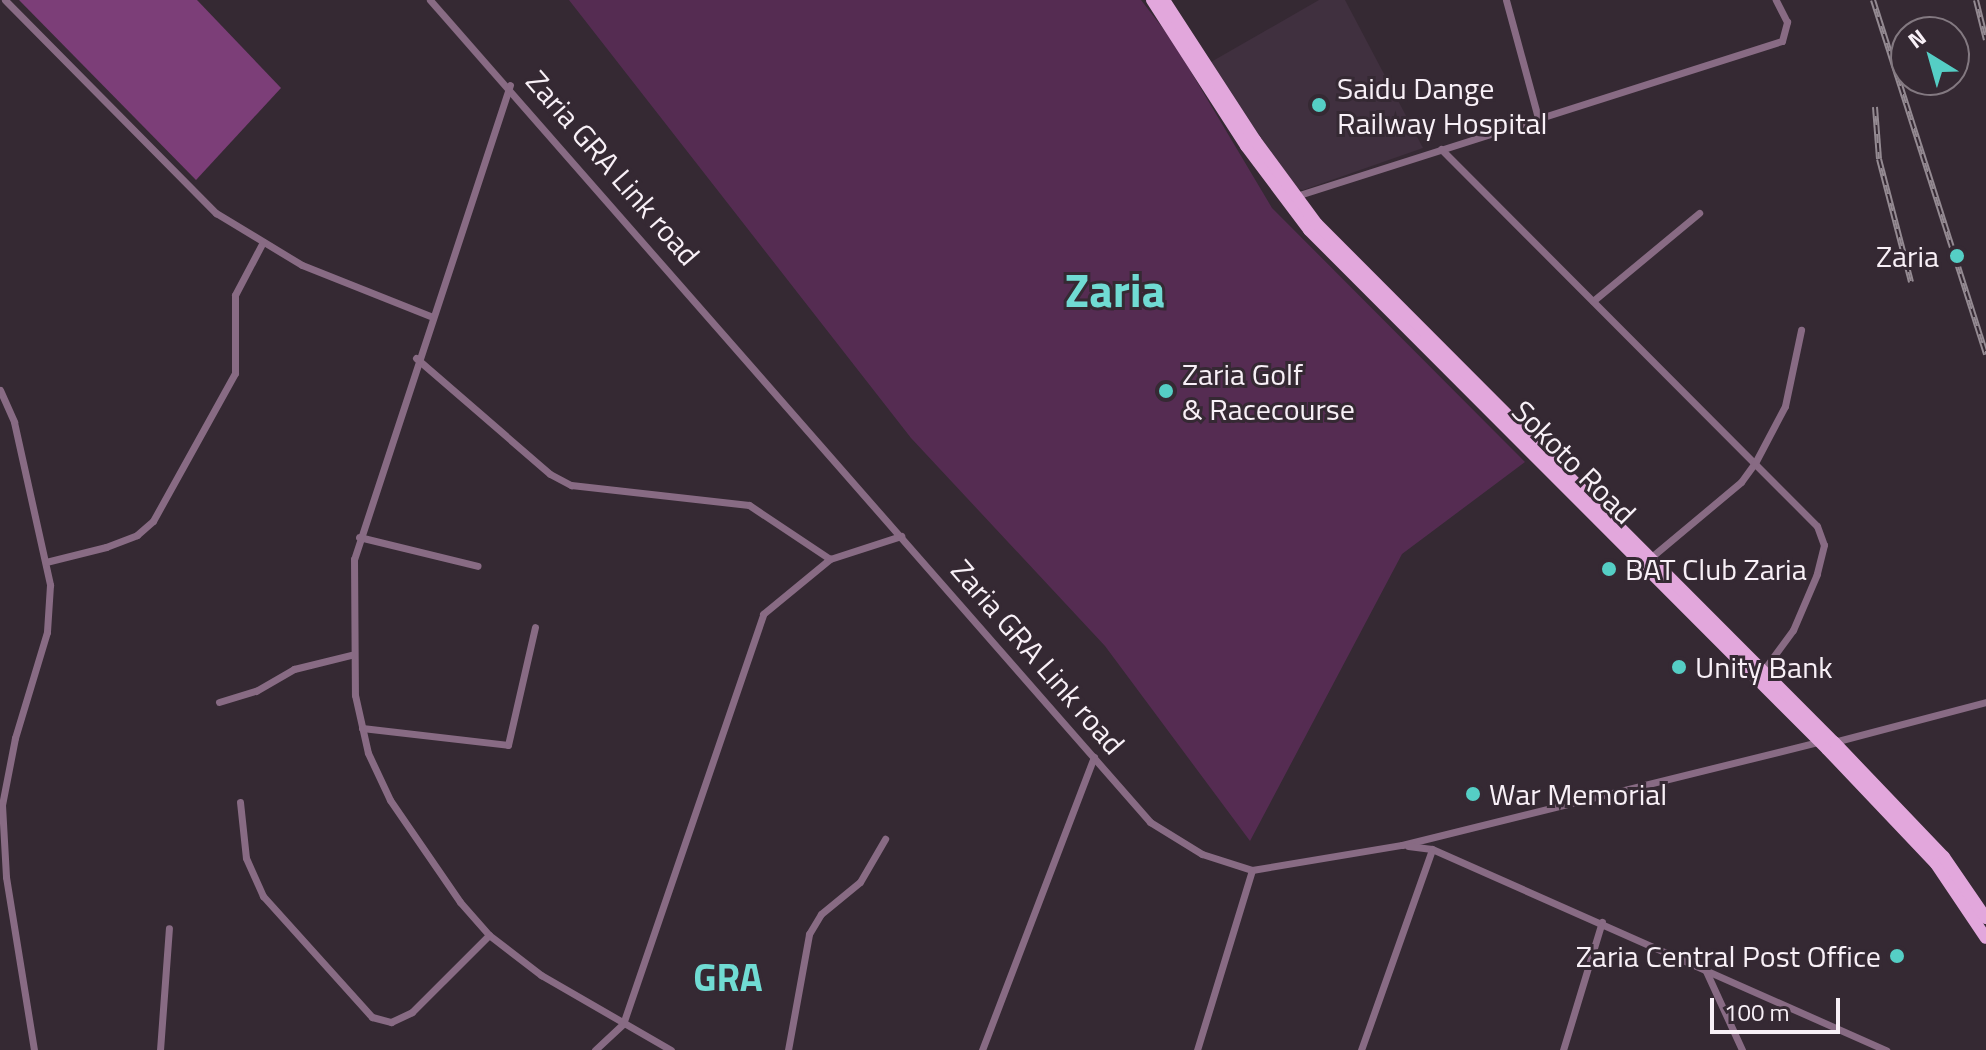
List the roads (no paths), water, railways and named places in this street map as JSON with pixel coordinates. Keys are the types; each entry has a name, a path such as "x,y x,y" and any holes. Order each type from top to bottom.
{"main road":[{"name":"Sokoto Road","path":"1152,0 1254,157 1309,230 1819,742 1936,864 1986,938"},
{"name":"Sokoto Road","path":"1164,0 1294,197 1408,320 1834,742 1944,857 1986,918"}],"street":[{"path":"5,0 195,196 263,242 340,283 430,316"},
{"name":"Zaria GRA Link road","path":"430,0 510,85 1150,822 1202,854 1252,870 1402,845 1819,742"},
{"path":"1506,0 1538,118"},
{"path":"1294,197 1782,41 1787,22 1776,0"},
{"path":"510,85 430,316 359,537 351,583 351,655 362,728 368,753 429,863 489,935 541,975 671,1050"},
{"path":"1441,149 1817,526 1824,545 1804,608 1763,671"},
{"path":"1593,301 1699,213"},
{"path":"46,562 106,547 137,535 153,521 235,373 235,295 263,242"},
{"path":"1649,559 1741,482 1755,463 1785,406 1801,330"},
{"path":"416,358 550,474 571,485 749,505 830,559"},
{"path":"0,390 14,422 46,562 51,614 15,738 2,805 3,877 34,1050"},
{"path":"595,1050 623,1024 754,632 763,614 830,559 901,536"},
{"path":"359,537 478,566"},
{"path":"362,728 508,745 535,627"},
{"path":"219,702 256,691 294,669 351,655"},
{"path":"1834,742 1986,702"},
{"path":"982,1050 1094,757"},
{"path":"240,802 246,858 263,896 372,1017 391,1022 412,1012 489,935"},
{"path":"788,1050 809,934 821,914 860,882 885,839"},
{"path":"1402,845 1432,849 1886,1050"},
{"path":"1361,1050 1432,849"},
{"path":"1197,1050 1252,870"},
{"path":"1563,1050 1602,922"},
{"path":"160,1050 169,928"},
{"path":"1705,969 1742,1050"}],"railway":[{"path":"1873,0 1986,354"},
{"path":"1976,0 1986,40"},
{"path":"1875,107 1879,159 1911,282"}],"place":[{"name":"Saidu Dange Railway Hospital","path":"1319,105"},
{"name":"Zaria","path":"1957,256"},
{"name":"Zaria Golf & Racecourse","path":"1166,391"},
{"name":"BAT Club Zaria","path":"1609,569"},
{"name":"Unity Bank","path":"1679,667"},
{"name":"War Memorial","path":"1473,794"},
{"name":"Zaria Central Post Office","path":"1897,956"}],"district":[{"name":"Zaria","path":"1115,290"},
{"name":"GRA","path":"728,978"}]}
